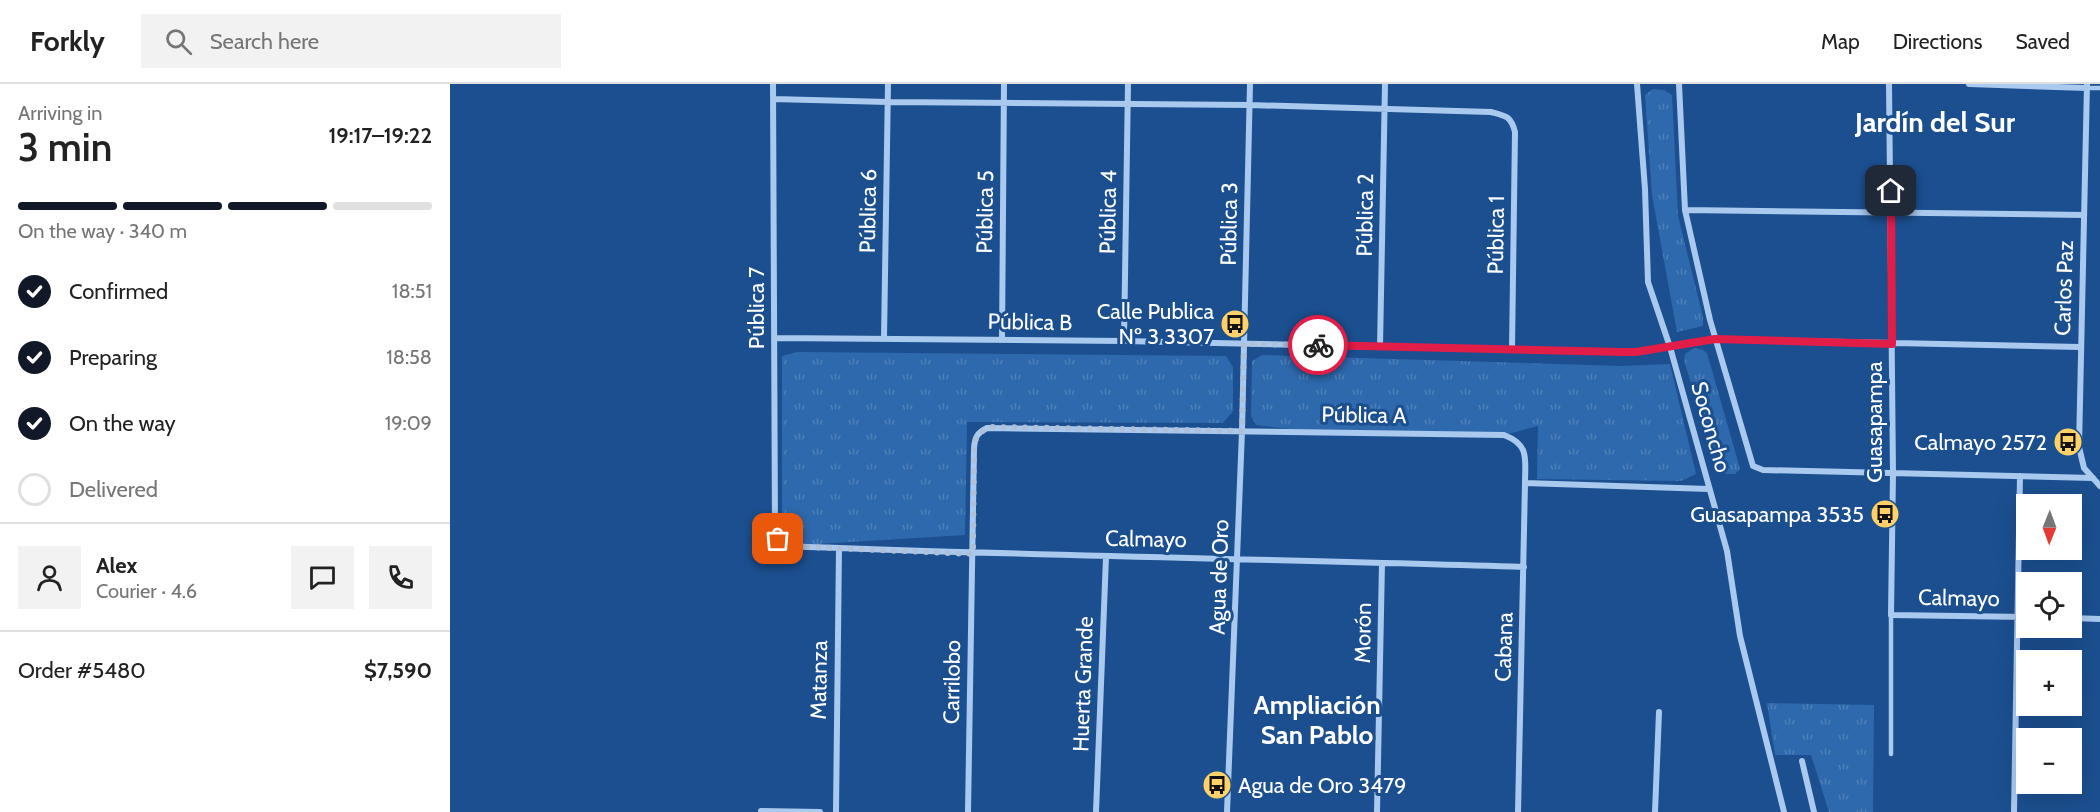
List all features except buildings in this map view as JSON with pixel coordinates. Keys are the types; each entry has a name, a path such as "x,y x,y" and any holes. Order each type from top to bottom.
{"street":[{"name":"Pública 7","path":"773,84 775,532"},
{"name":"Pública 6","path":"884,339 888,84"},
{"name":"Pública 5","path":"1002,340 1004,84"},
{"name":"Pública 4","path":"1124,341 1128,84"},
{"path":"1249,105 1250,84"},
{"name":"Pública 2","path":"1380,347 1385,84"},
{"name":"Soconcho","path":"1637,84 1645,189 1648,282 1670,347 1727,550 1740,636 1784,812"},
{"name":"Soconcho","path":"1679,84 1685,210 1715,339 1753,466 1763,470 1893,473"},
{"name":"Guasapampa","path":"1889,84 1893,473 1891,615"},
{"path":"1969,84 2087,86"},
{"name":"Carlos Paz","path":"2087,86 2080,348 2080,458 2084,468 2100,486"},
{"path":"773,99 1384,109"},
{"name":"Pública 3","path":"1244,344 1249,105"},
{"name":"Pública 1","path":"1384,109 1491,112 1505,116 1512,122 1515,132 1512,349"},
{"path":"1685,210 2084,215"},
{"name":"Pública B","path":"775,338 1124,341 1621,352 1715,339 2080,348"},
{"name":"Agua de Oro","path":"1227,812 1244,344"},
{"name":"Pública A","path":"973,554 975,437 979,432 993,427 1504,435 1516,439 1526,455 1525,483"},
{"path":"1893,473 2093,478"},
{"path":"2018,572 2020,476"},
{"path":"1525,483 1710,489"},
{"name":"Cabana","path":"1518,812 1525,483"},
{"name":"Calmayo","path":"775,532 785,546 973,554 1238,558 1524,567"},
{"name":"Matanza","path":"836,812 839,548"},
{"name":"Carrilobo","path":"968,812 973,554"},
{"name":"Huerta Grande","path":"1096,812 1106,556"},
{"name":"Morón","path":"1377,812 1382,563"},
{"name":"Calmayo","path":"1891,615 2016,617"},
{"path":"2082,618 2100,619"},
{"path":"2014,812 2017,638"},
{"path":"1654,812 1659,712"},
{"path":"1802,760 1814,812"},
{"path":"761,811 820,812"}],"lane":[{"path":"2087,86 2100,88"},
{"path":"1891,615 1891,754"}],"green space":[{"path":"1653,89 1664,90 1672,95 1678,216 1703,317 1703,326 1677,332 1652,195 1645,95"},
{"path":"1694,348 1707,353 1740,469 1735,474 1718,474 1684,360 1685,354"},
{"path":"797,352 1226,356 1233,367 1233,411 1223,423 967,422 965,535 785,546 782,526 782,356"},
{"path":"1262,355 1622,366 1670,364 1696,474 1681,481 1537,479 1538,426 1504,435 1315,432 1256,425 1251,416 1252,361"},
{"path":"1767,703 1874,705 1873,812 1829,812 1811,755 1775,755"}],"way so far":[{"path":"778,539 785,546 973,554 974,448 975,437 979,432 993,427 1242,431 1244,344 1318,345"}],"place":[{"name":"Calle Publica Nº 3 3307","path":"1235,324"},
{"name":"Calmayo 2572","path":"2068,442"},
{"name":"Guasapampa 3535","path":"1885,514"},
{"name":"Agua de Oro 3479","path":"1217,785"}],"district":[{"name":"Jardín del Sur","path":"1935,122"},
{"name":"Ampliación San Pablo","path":"1317,720"}],"route":[{"path":"1318,345 1636,352 1715,339 1892,344 1891,191"}]}
